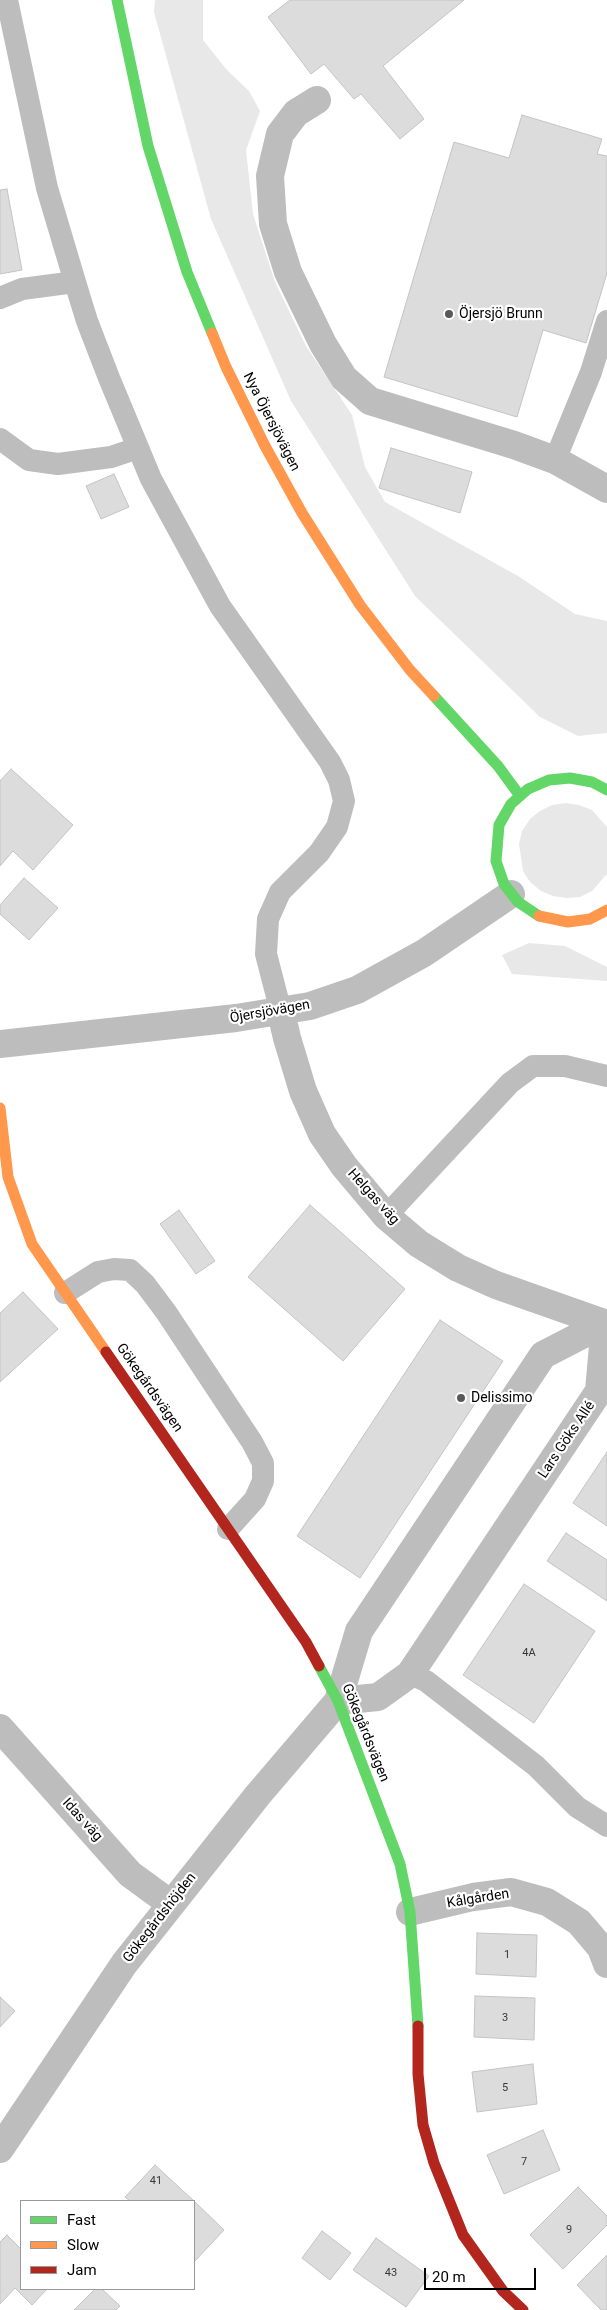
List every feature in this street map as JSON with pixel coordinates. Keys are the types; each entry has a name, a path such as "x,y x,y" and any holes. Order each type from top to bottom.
{"street":[{"name":"Nya Öjersjövägen","path":"117,0 148,146 187,272 226,367 302,513 360,605 410,670 498,766 520,796"},
{"path":"317,100 296,113 280,134 270,176 273,224 288,272 324,344 344,378 370,401 404,413 514,444 555,460 607,489"},
{"path":"607,790 581,779 560,778 538,784 520,796 505,814 496,837 496,861 504,884 526,909 557,922 580,921 607,910"},
{"name":"Öjersjövägen","path":"0,1044 281,1012 310,1006 357,990 424,953 511,894"},
{"name":"Helgas väg","path":"281,1012 303,1090 322,1134 344,1166 386,1216 418,1244 458,1268 496,1285 606,1323"},
{"name":"Gökegårdsvägen","path":"0,1108 8,1176 32,1244 306,1642 338,1702 400,1864 410,1912 418,2009 418,2074 423,2125 434,2163 463,2235 504,2291 523,2310"},
{"path":"338,1702 359,1631 543,1355 606,1323"},
{"name":"Lars Göks Allé","path":"338,1702 378,1697 410,1674 599,1391 606,1323"},
{"name":"Gökegårdshöjden","path":"3,2136 124,1964 257,1796 338,1702"},
{"name":"Idas väg","path":"0,1728 130,1874 171,1904"},
{"name":"Kålgården","path":"410,1912 472,1897 511,1892 546,1902 579,1922 601,1948 607,1964"}],"lane":[{"path":"7,0 47,188 75,282 87,321 151,479 220,606 330,762 344,801 337,827 319,853 280,892 268,919 266,954 281,1012"},
{"path":"0,298 22,289 75,282"},
{"path":"555,460 599,378 607,322"},
{"path":"0,439 29,460 58,464 111,457 138,448"},
{"path":"386,1216 510,1083 533,1066 565,1066 607,1076"},
{"path":"65,1293 98,1272 114,1269 130,1270 145,1284 166,1312 252,1442 263,1463 263,1481 255,1499 228,1529"},
{"path":"410,1674 426,1681 536,1766 577,1808 607,1826"}],"shaded area":[{"path":"155,0 203,0 203,40 226,69 249,91 260,111 246,150 253,214 275,282 306,346 352,415 365,467 385,502 518,576 575,614 607,621 607,733 578,736 540,717 415,596 291,401 211,219 154,12"},
{"path":"566,803 592,810 607,827 607,874 592,891 580,897 566,898 553,896 541,891 530,882 523,871 519,844 522,831 530,819 540,811 552,805"},
{"path":"529,943 565,946 607,967 607,981 512,974 502,955"}],"building":[{"path":"290,0 464,0 383,66 424,119 400,139 361,94 354,99 324,64 311,74 268,17"},
{"path":"522,115 602,139 597,154 607,156 607,273 586,343 543,330 517,417 384,377 454,142 509,158"},
{"path":"7,189 22,270 0,274 0,190"},
{"path":"391,448 472,472 460,513 379,488"},
{"path":"114,474 129,507 101,519 86,486"},
{"path":"11,769 73,825 33,870 13,851 0,866 0,781"},
{"path":"24,878 58,908 29,940 0,914 0,905"},
{"path":"310,1205 405,1289 343,1361 248,1277"},
{"path":"179,1210 215,1261 196,1274 160,1224"},
{"path":"23,1292 58,1329 0,1382 0,1313"},
{"path":"440,1320 503,1361 360,1578 297,1536"},
{"path":"607,1452 607,1526 573,1503"},
{"path":"566,1533 607,1560 607,1601 547,1561"},
{"path":"524,1584 595,1631 534,1723 463,1675"},
{"path":"477,1933 537,1935 536,1977 476,1974"},
{"path":"475,1996 535,1998 534,2040 474,2037"},
{"path":"0,1997 15,2011 0,2027"},
{"path":"533,2064 537,2104 477,2112 472,2072"},
{"path":"543,2130 560,2170 504,2194 487,2155"},
{"path":"155,2165 193,2200 129,2200 125,2197"},
{"path":"578,2187 607,2216 607,2225 563,2269 530,2235"},
{"path":"195,2202 224,2230 195,2261"},
{"path":"322,2231 351,2253 330,2280 302,2258"},
{"path":"7,2235 20,2248 20,2290 46,2290 32,2305 15,2288 0,2304 0,2242"},
{"path":"376,2238 429,2276 406,2307 353,2270"},
{"path":"607,2255 607,2310 601,2310 577,2285"},
{"path":"94,2290 103,2290 120,2306 116,2310 74,2310"}],"traffic: fast":[{"path":"117,0 148,146 187,272 212,333"},
{"path":"434,696 498,766 520,796"},
{"path":"539,916 518,902 504,884 496,861 499,825 511,804 528,789 549,780 570,778 592,782 607,790"},
{"path":"319,1666 338,1701 400,1864 410,1912 418,2026"}],"traffic: slow":[{"path":"212,333 226,367 265,446 302,513 360,605 410,670 434,696"},
{"path":"539,916 568,922 590,919 607,910"},
{"path":"0,1108 8,1177 32,1244 106,1352"}],"traffic: jam":[{"path":"106,1352 306,1642 319,1666"},
{"path":"418,2026 418,2074 423,2125 434,2163 463,2235 503,2291 523,2310"}],"place":[{"name":"Öjersjö Brunn","path":"449,314"},
{"name":"Delissimo","path":"461,1398"}]}
